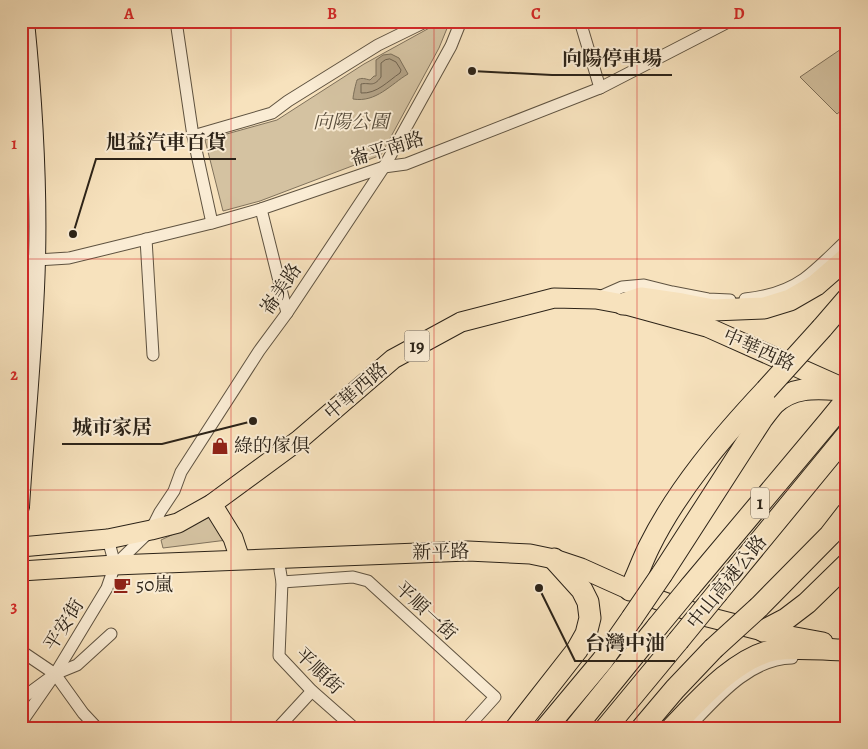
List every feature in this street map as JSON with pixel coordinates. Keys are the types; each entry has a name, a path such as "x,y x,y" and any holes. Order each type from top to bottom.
{"highway":[{"path":"623,304 641,298 713,310 764,308 790,300 816,285 847,258"},
{"path":"630,590 649,547 678,498 734,424 847,299"},
{"path":"546,728 602,661 662,574 762,419 775,403 789,393 807,388 847,390"},
{"name":"中山高速公路","path":"575,728 847,399"},
{"name":"中山高速公路","path":"606,728 847,435"},
{"path":"642,728 675,689 713,649 759,607 830,535 847,512"},
{"path":"516,728 577,650 586,634 590,618 588,602 582,590 554,559"},
{"path":"763,631 786,619 847,564"},
{"path":"672,728 721,680 737,666 749,659 776,650 847,650"}],"main road":[{"name":"中華西路","path":"21,547 108,539 178,523 212,504 299,440 393,359 461,322 554,298 596,299 623,304 707,326 847,390"},
{"path":"212,504 233,538 240,559"},
{"name":"新平路","path":"21,571 114,564 468,551 530,554 554,559 581,568 630,590 704,616 763,631 847,646"}],"street":[{"path":"21,507 29,260 37,182 32,78 26,21"},
{"path":"176,21 193,136 212,223"},
{"path":"193,136 272,113 288,101 378,46 427,21"},
{"name":"崙美路","path":"114,564 151,530 174,491 182,472 259,351 287,313 384,167 451,46 461,21"},
{"path":"580,21 600,88"},
{"name":"崙平南路","path":"29,260 69,258 212,223 261,209 384,167 406,164 600,88 715,25 730,21"},
{"path":"261,209 287,313"},
{"path":"146,239 153,354"},
{"path":"596,299 622,287 644,285 708,299 735,301 761,297 786,289 803,280 847,240"},
{"name":"平安街","path":"21,723 55,674 107,588 114,564 108,539"},
{"name":"平順街","path":"280,570 282,582 279,656 312,691 354,728"},
{"name":"平順一街","path":"282,582 353,577 368,581 494,697 467,728"},
{"path":"21,699 55,674 77,665 111,634"},
{"path":"21,652 55,674 83,713 97,728"},
{"path":"688,728 720,694 754,669 788,658 847,659"},
{"path":"278,728 312,691"}],"green space":[{"name":"向陽公園","path":"442,21 450,21 439,48 381,155 260,201 223,211 205,140 277,120 364,64"},
{"path":"847,45 847,113 842,110 837,114 800,77"},
{"path":"214,515 227,540 163,548 161,540"}],"water":[{"path":"391,54 399,58 408,74 383,92 369,98 353,99 357,80 362,78 370,80 376,76 376,60 383,55"}],"place":[{"name":"向陽停車場","path":"472,71"},
{"name":"旭益汽車百貨","path":"73,234"},
{"name":"城市家居","path":"253,421"},
{"name":"綠的傢俱","path":"220,446"},
{"name":"50嵐","path":"122,585"},
{"name":"台灣中油","path":"539,588"}]}
